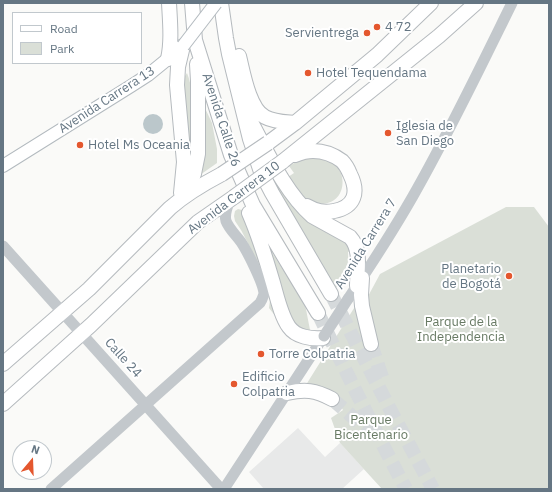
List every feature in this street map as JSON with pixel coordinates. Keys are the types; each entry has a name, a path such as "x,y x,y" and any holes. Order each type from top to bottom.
{"main road":[{"path":"168,59 171,49 169,3"},
{"name":"Avenida Calle 26","path":"192,3 189,43 231,155 253,205 318,313"},
{"name":"Avenida Carrera 13","path":"3,166 148,75 189,43 216,3"},
{"path":"223,3 254,105 261,115 266,118 295,123"},
{"name":"Avenida Calle 26","path":"223,3 227,46 250,138 261,172 331,294"},
{"name":"Avenida Carrera 10","path":"3,364 90,289 180,199 222,174 295,123 377,55 431,3"},
{"name":"Avenida Carrera 10","path":"3,404 82,333 198,222 285,160 439,36 476,3"},
{"path":"180,199 184,162 177,85 178,67 189,43"},
{"path":"180,199 194,174 198,154 198,80 189,43"},
{"path":"242,105 285,183 307,212 350,237 357,246 362,306 371,344"},
{"path":"285,160 313,151 336,157 345,164 354,184 355,194 350,204 345,207 329,212 320,212 307,206 285,183"},
{"path":"231,155 239,189 255,228 279,304 289,327 297,334 306,337 313,339 323,337"},
{"path":"287,393 305,390 314,391 332,399"}],"street":[{"name":"Avenida Carrera 7","path":"223,489 376,257 413,197 456,116 512,3"},
{"path":"51,489 260,303 263,297 261,282 241,243 226,221 225,212 232,199"},
{"name":"Calle 24","path":"3,246 223,489"}],"shaded area":[{"path":"149,114 157,114 163,120 163,128 157,134 149,134 143,128 143,120"},
{"path":"298,428 325,457 340,443 364,469 342,489 264,489 249,472"}],"green space":[{"path":"187,73 193,106 191,164 183,79"},
{"path":"204,106 212,123 217,149 217,163 200,175 205,150"},
{"path":"303,158 319,158 330,161 337,167 342,175 343,184 341,192 335,199 327,203 316,203 309,201 285,179 294,173 289,166"},
{"path":"278,186 293,204 347,241 351,251 348,252 346,271 336,288 329,281 273,190"},
{"name":"Parque de la Independencia","path":"506,207 534,207 549,227 549,489 382,489 340,443 331,418 343,410 338,402 304,388 361,297 371,344 375,354 378,353 366,300 380,274"},
{"path":"238,209 242,210 247,215 290,335 269,308 269,291 251,249 235,221 235,211"},
{"path":"260,234 305,304 310,330 294,327"}],"tunnel":[{"path":"331,294 433,489"},
{"path":"318,313 406,489"},
{"path":"371,344 384,383"},
{"path":"332,399 376,437"}],"place":[{"name":"4 72","path":"377,27"},
{"name":"Servientrega","path":"367,33"},
{"name":"Hotel Tequendama","path":"308,73"},
{"name":"Iglesia de San Diego","path":"388,133"},
{"name":"Hotel Ms Oceania","path":"80,145"},
{"name":"Planetario de Bogotá","path":"509,276"},
{"name":"Torre Colpatria","path":"261,354"},
{"name":"Edificio Colpatria","path":"234,384"}],"park label":[{"name":"Parque Bicentenario","path":"371,428"}]}
